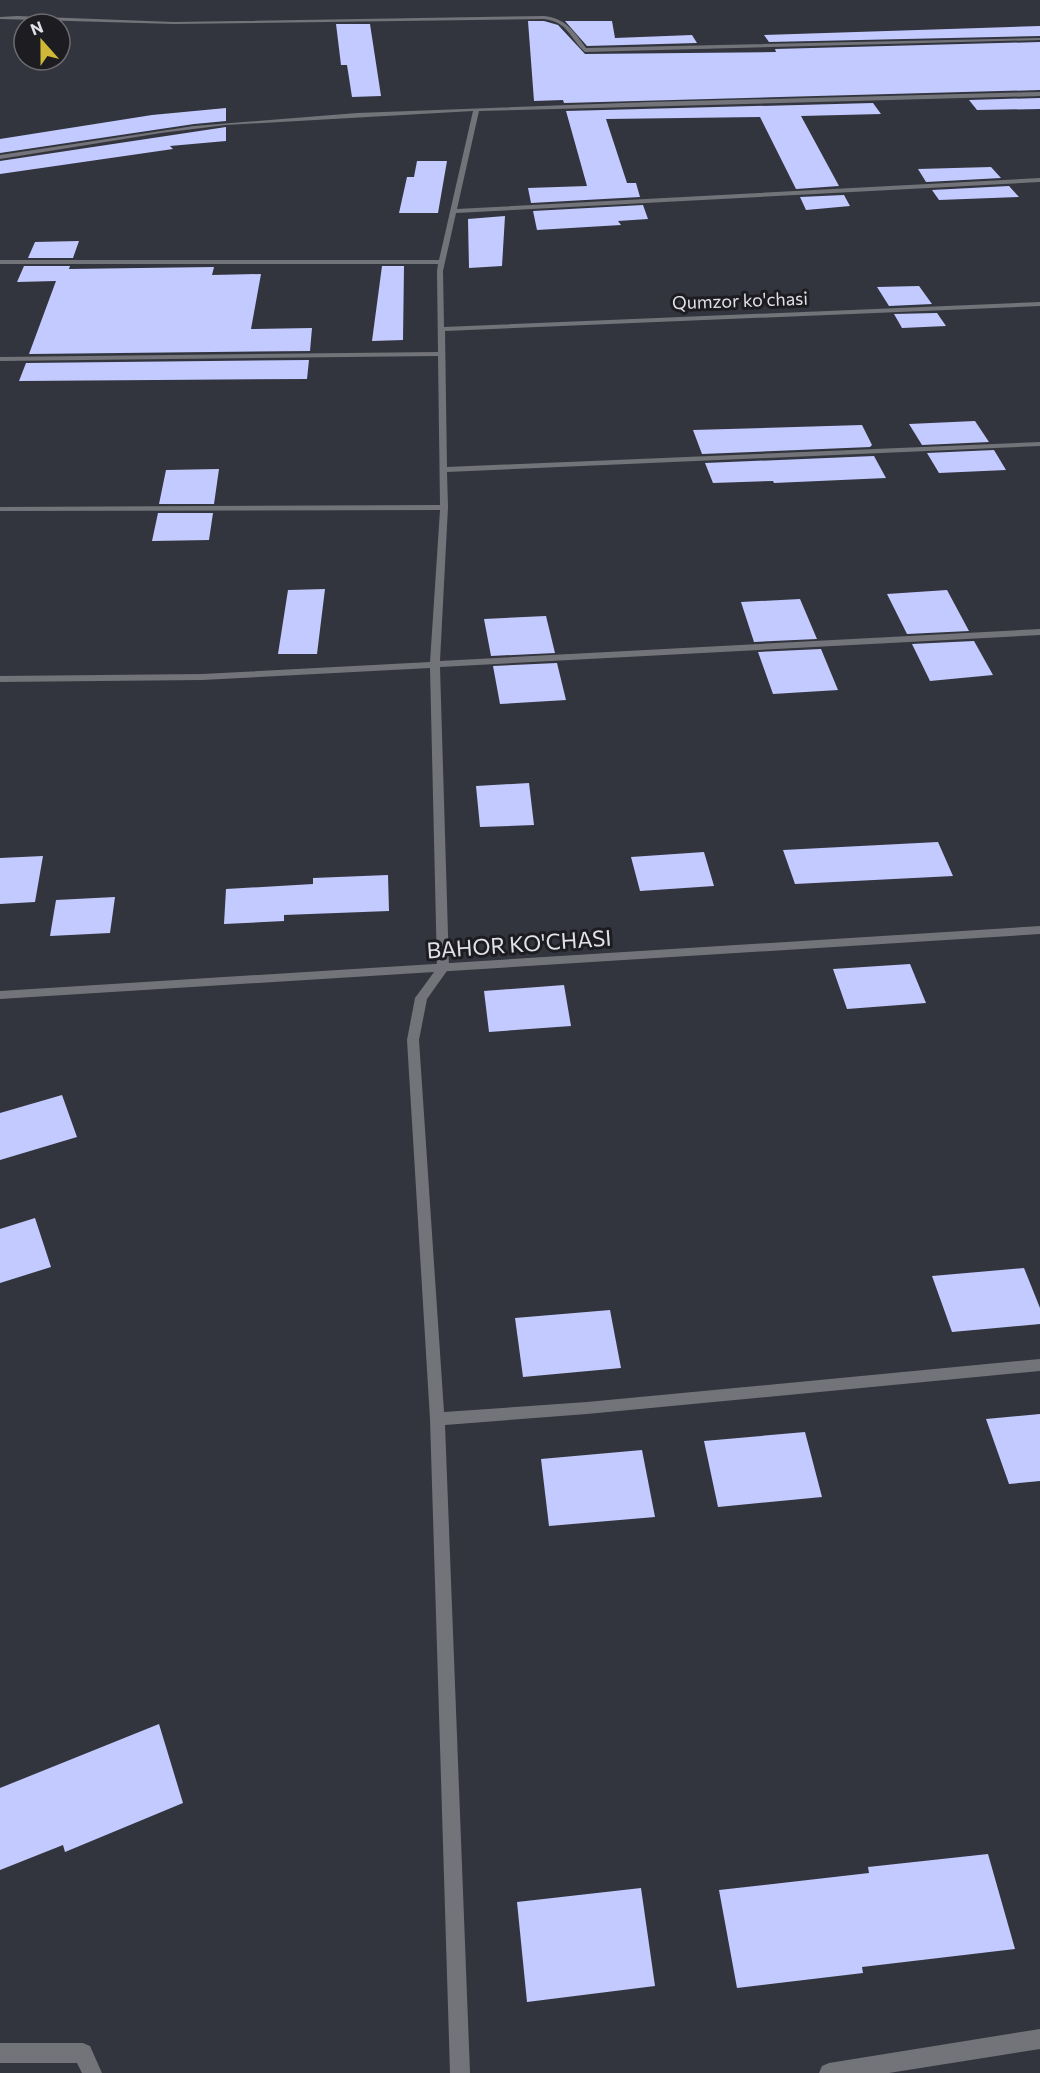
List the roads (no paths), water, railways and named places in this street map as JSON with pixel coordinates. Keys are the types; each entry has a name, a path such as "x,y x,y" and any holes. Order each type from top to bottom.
{"street":[{"path":"0,18 174,23 557,18 569,27 585,50 1040,39"},
{"path":"0,157 168,131 258,121 476,110 1040,94"},
{"path":"459,2073 437,1419 413,1040 421,998 443,968 435,665 444,507 440,271 476,110"},
{"path":"453,211 1040,180"},
{"path":"0,262 442,262"},
{"name":"Qumzor ko'chasi","path":"442,328 1040,304"},
{"path":"0,359 441,354"},
{"path":"443,470 1040,444"},
{"path":"0,509 444,507"},
{"path":"0,678 202,677 1040,632"},
{"name":"BAHOR KO'CHASI","path":"0,995 1040,930"},
{"path":"437,1419 586,1408 1040,1365"},
{"path":"829,2073 1040,2039"},
{"path":"0,2053 83,2053 92,2073"}]}
